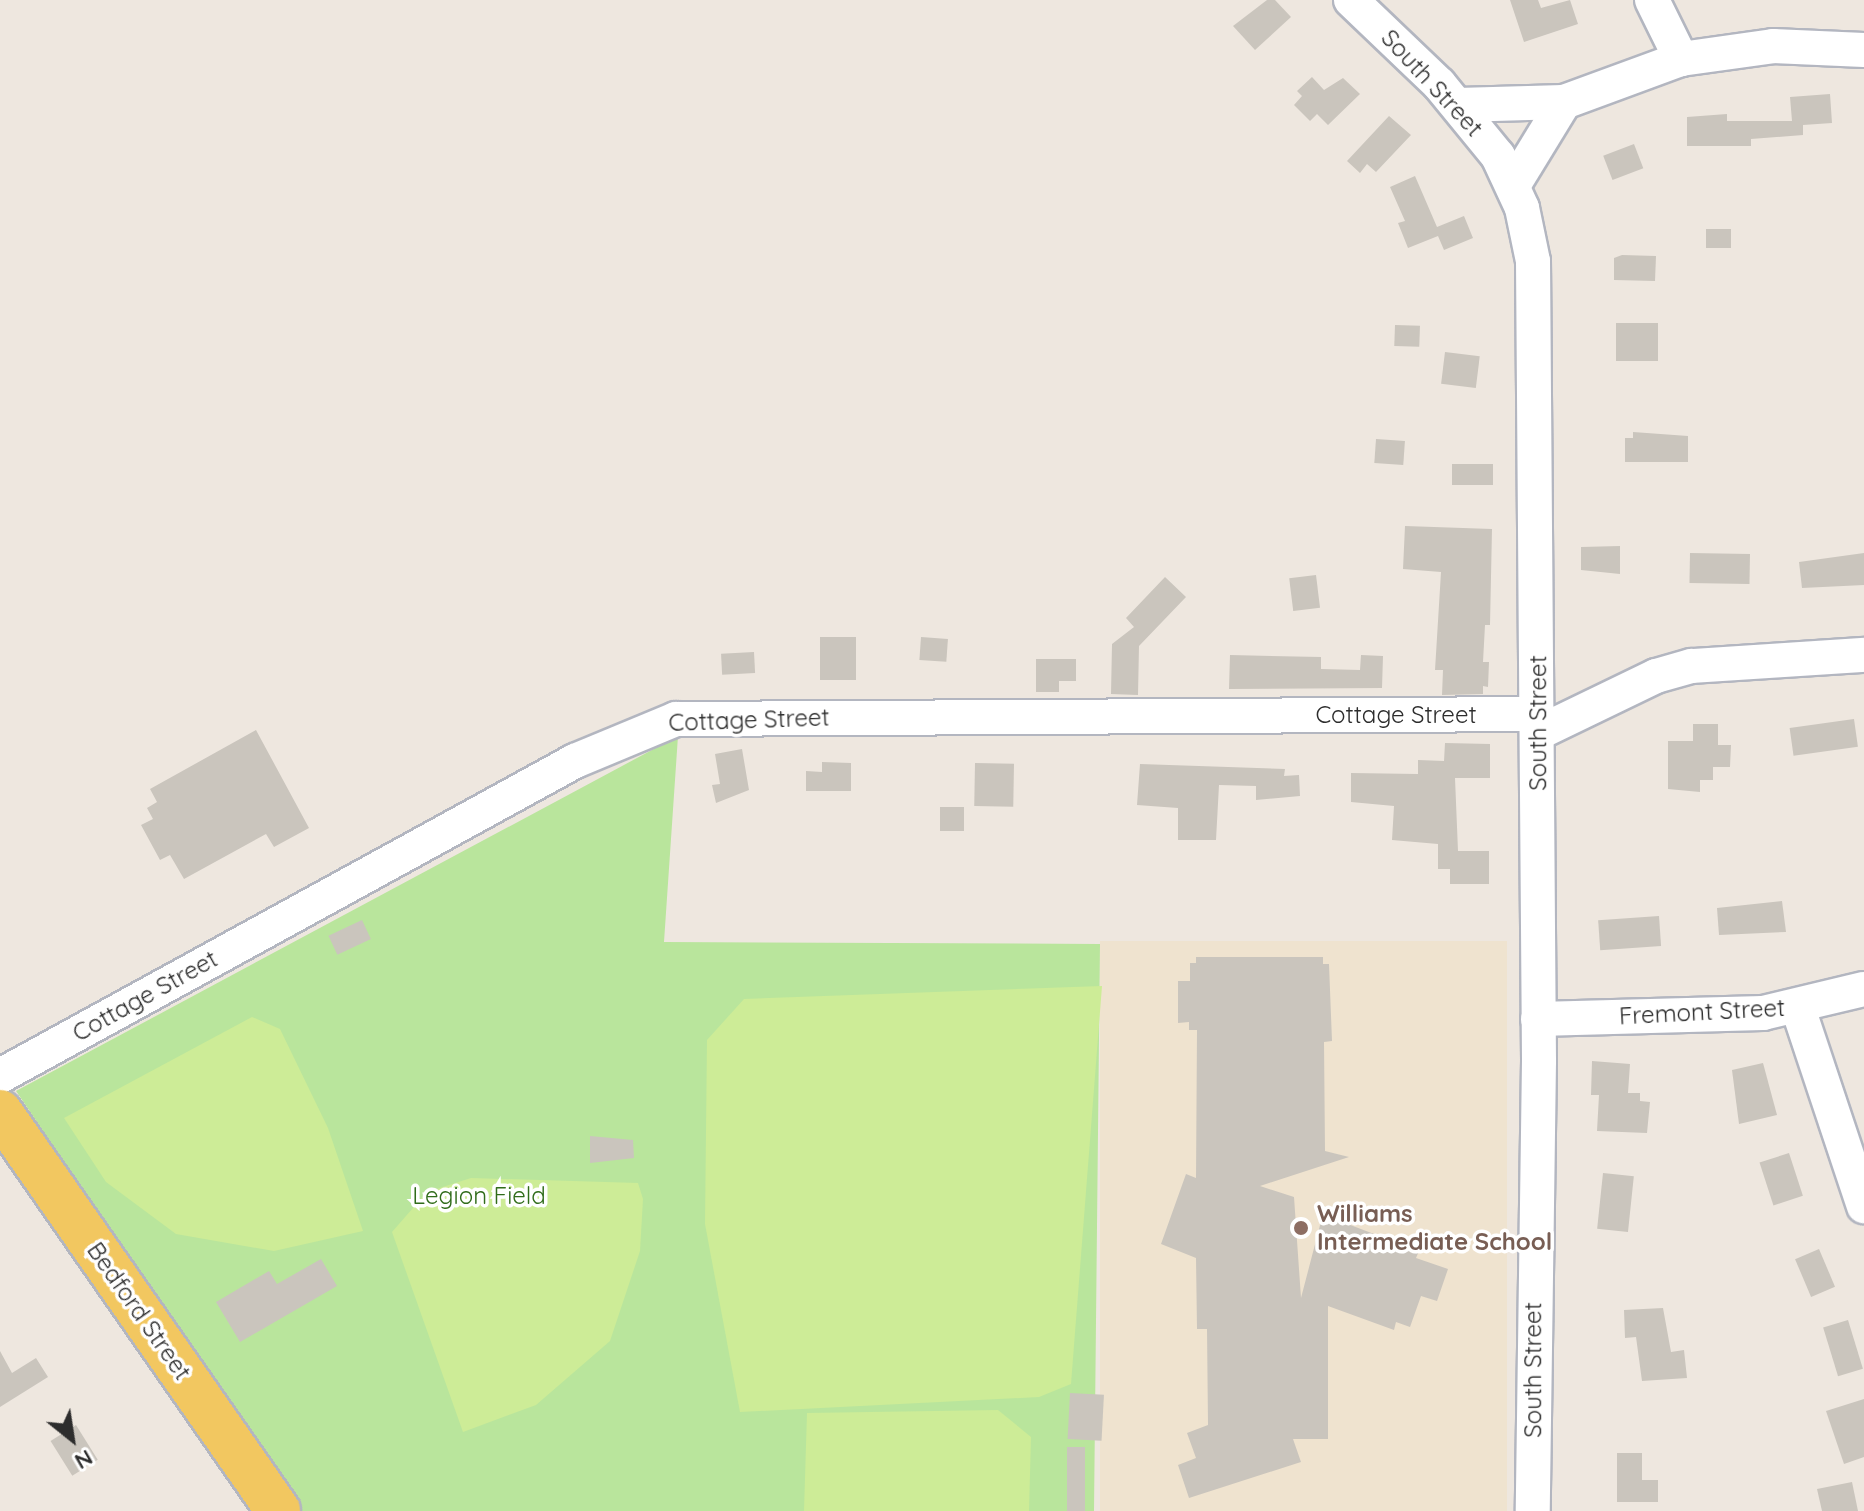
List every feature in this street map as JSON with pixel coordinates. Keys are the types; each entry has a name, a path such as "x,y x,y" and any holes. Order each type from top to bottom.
{"main road":[{"name":"Bedford Street","path":"0,1112 278,1511"}],"street":[{"name":"South Street","path":"1351,0 1458,105 1514,184 1529,235 1536,298 1538,724 1533,1511"},
{"path":"1652,0 1681,59"},
{"path":"1458,105 1564,102 1681,59 1773,46 1864,50"},
{"path":"1514,184 1564,102"},
{"path":"1538,724 1656,676 1692,666 1864,655"},
{"name":"Cottage Street","path":"0,1076 575,761 676,719 1538,724"},
{"name":"Fremont Street","path":"1538,1019 1798,1008 1864,989"},
{"path":"1798,1008 1864,1206"}],"shaded area":[{"name":"Williams Intermediate School","path":"1100,941 1507,941 1507,1511 1100,1511"}],"green space":[{"name":"Legion Field","path":"678,736 664,942 1100,944 1094,1511 299,1511 16,1091"},
{"path":"1102,986 1071,1384 1039,1397 740,1412 705,1224 707,1040 744,999"},
{"path":"252,1017 280,1029 328,1128 363,1231 274,1251 176,1234 106,1182 64,1118"},
{"path":"471,1178 638,1183 643,1199 640,1251 610,1341 536,1405 463,1432 392,1232 427,1192"},
{"path":"998,1410 1031,1437 1029,1511 804,1511 807,1413"}],"building":[{"path":"1267,0 1275,0 1291,17 1255,50 1233,26"},
{"path":"1510,0 1538,0 1541,8 1570,0 1578,24 1524,42"},
{"path":"1312,77 1324,90 1343,78 1360,94 1328,125 1317,114 1310,121 1294,105 1302,96 1297,91"},
{"path":"1830,94 1832,123 1803,125 1803,135 1751,139 1751,146 1687,146 1687,117 1727,114 1727,121 1792,121 1790,97"},
{"path":"1389,116 1411,135 1376,172 1367,164 1360,173 1347,161"},
{"path":"1634,144 1643,168 1613,180 1603,156"},
{"path":"1415,176 1437,227 1464,216 1473,238 1444,250 1438,236 1408,248 1398,223 1405,221 1390,187"},
{"path":"1706,229 1731,229 1731,248 1706,248"},
{"path":"1622,255 1656,256 1655,281 1614,280 1614,258"},
{"path":"1616,323 1658,323 1658,361 1616,361"},
{"path":"1395,325 1420,326 1419,347 1394,346"},
{"path":"1445,352 1480,356 1476,388 1441,384"},
{"path":"1633,432 1688,436 1688,462 1625,462 1625,438 1633,438"},
{"path":"1376,439 1405,441 1403,465 1374,463"},
{"path":"1452,464 1493,464 1493,485 1452,485"},
{"path":"1405,526 1492,529 1490,625 1485,625 1483,662 1489,662 1488,687 1483,686 1483,694 1442,695 1443,670 1435,670 1441,572 1403,569"},
{"path":"1620,546 1620,574 1581,570 1581,547"},
{"path":"1690,553 1750,554 1749,584 1689,583"},
{"path":"1864,553 1864,585 1802,588 1799,562"},
{"path":"1316,575 1320,608 1293,611 1289,578"},
{"path":"1165,577 1186,597 1139,646 1138,695 1111,694 1112,644 1134,627 1126,618"},
{"path":"820,637 856,637 856,680 820,680"},
{"path":"921,637 948,639 946,662 919,660"},
{"path":"754,652 755,673 722,675 721,654"},
{"path":"1230,655 1321,657 1321,669 1360,670 1361,655 1383,656 1382,688 1229,689"},
{"path":"1036,659 1076,659 1076,681 1059,681 1059,692 1036,692"},
{"path":"1854,719 1858,747 1794,756 1790,728"},
{"path":"1693,724 1718,724 1718,745 1731,745 1730,767 1713,767 1713,780 1700,780 1700,792 1668,789 1668,741 1693,741"},
{"path":"256,730 309,828 274,847 266,834 184,879 170,855 160,860 141,825 153,819 147,808 157,802 150,789"},
{"path":"1445,743 1490,744 1490,778 1455,778 1458,851 1489,851 1489,884 1450,884 1450,869 1438,869 1438,844 1392,840 1394,806 1351,802 1351,773 1418,774 1418,760 1444,761"},
{"path":"742,749 749,790 716,803 712,785 720,784 715,754"},
{"path":"822,762 851,763 851,791 806,791 806,771 822,772"},
{"path":"975,763 1014,764 1013,807 974,806"},
{"path":"1140,764 1285,769 1284,776 1299,775 1300,796 1256,800 1256,786 1219,785 1216,840 1178,840 1178,808 1137,805"},
{"path":"940,807 964,807 964,831 940,831"},
{"path":"1782,901 1786,932 1719,935 1717,908"},
{"path":"1659,916 1661,946 1600,950 1598,920"},
{"path":"362,920 371,939 337,955 328,936"},
{"path":"1196,957 1323,957 1323,964 1329,964 1332,1041 1324,1042 1325,1151 1349,1157 1260,1186 1294,1197 1301,1298 1325,1206 1347,1213 1345,1223 1419,1251 1416,1258 1448,1269 1437,1301 1421,1296 1410,1327 1396,1322 1394,1330 1328,1306 1328,1439 1293,1439 1301,1462 1189,1498 1178,1465 1196,1458 1187,1433 1208,1425 1207,1329 1197,1329 1196,1258 1161,1244 1186,1174 1196,1178 1197,1030 1189,1030 1189,1022 1178,1023 1178,981 1190,981 1190,963 1196,963"},
{"path":"1592,1061 1630,1064 1628,1093 1640,1093 1640,1101 1650,1102 1647,1133 1597,1131 1599,1095 1591,1095"},
{"path":"1763,1063 1777,1115 1739,1124 1732,1070"},
{"path":"590,1136 633,1140 634,1158 590,1163"},
{"path":"1789,1153 1803,1196 1773,1205 1760,1163"},
{"path":"1603,1173 1634,1176 1628,1232 1597,1229"},
{"path":"1819,1249 1835,1287 1811,1297 1795,1259"},
{"path":"321,1259 337,1286 240,1342 216,1302 269,1271 277,1284"},
{"path":"1663,1308 1671,1352 1684,1350 1687,1378 1642,1381 1636,1337 1625,1338 1624,1310"},
{"path":"1848,1320 1863,1369 1838,1376 1823,1328"},
{"path":"0,1351 12,1373 36,1358 48,1377 0,1407"},
{"path":"1070,1393 1104,1395 1102,1441 1068,1439"},
{"path":"1864,1399 1864,1457 1844,1464 1826,1411"},
{"path":"76,1425 98,1460 72,1476 51,1441"},
{"path":"1067,1447 1085,1447 1085,1511 1067,1511"},
{"path":"1617,1453 1642,1453 1642,1480 1658,1480 1658,1502 1617,1502"},
{"path":"1852,1482 1858,1511 1822,1511 1817,1489"}],"place":[{"name":"Williams Intermediate School","path":"1301,1228"}]}
